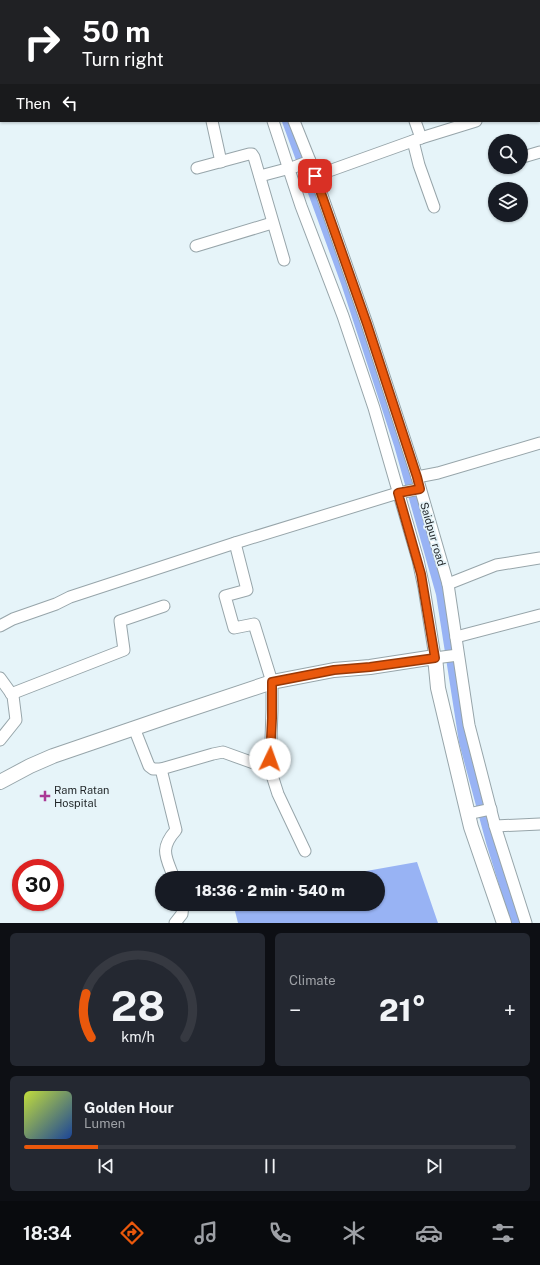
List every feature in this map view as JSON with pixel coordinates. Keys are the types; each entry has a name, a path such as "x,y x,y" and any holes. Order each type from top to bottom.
{"street":[{"path":"212,122 221,162"},
{"path":"272,122 291,167 301,206 343,316 374,408 400,493 418,560 437,658 438,688 470,814 471,827 504,923"},
{"name":"Saidpur road","path":"294,122 367,324 417,477 418,490 448,584 456,637 455,656 488,810 495,826 526,923"},
{"path":"415,122 419,165 434,206"},
{"path":"315,176 473,122"},
{"path":"528,156 540,152"},
{"path":"197,168 252,154 256,160 272,223 284,260"},
{"path":"260,176 308,162"},
{"path":"196,246 272,223"},
{"path":"417,477 438,473 540,443"},
{"path":"0,626 4,623 70,598 235,543 400,493 418,490"},
{"path":"235,543 247,590 225,596 234,628 254,624 272,682 270,769 278,794 305,851"},
{"path":"448,584 496,565 540,558"},
{"path":"11,694 124,650 120,621 164,606"},
{"path":"456,637 540,615"},
{"path":"0,782 53,756 272,682 334,670 455,656"},
{"path":"0,678 13,696 16,720 0,740"},
{"path":"134,728 149,766 152,769 161,769 223,752 270,769"},
{"path":"161,769 176,830 168,839 164,852 171,871"},
{"path":"470,814 488,810"},
{"path":"495,826 540,824"},
{"path":"175,923 182,914 182,911"}],"water":[{"path":"417,862 438,923 238,923 235,911 385,911 385,871 366,871"}],"waterway":[{"path":"287,122 346,283 399,445 441,594 464,742 491,842 516,923"}],"place":[{"name":"Ram Ratan Hospital","path":"45,796"}],"route":[{"path":"270,759 272,682 334,670 370,667 435,658 418,560 398,493 420,489 367,324 315,176"}]}
